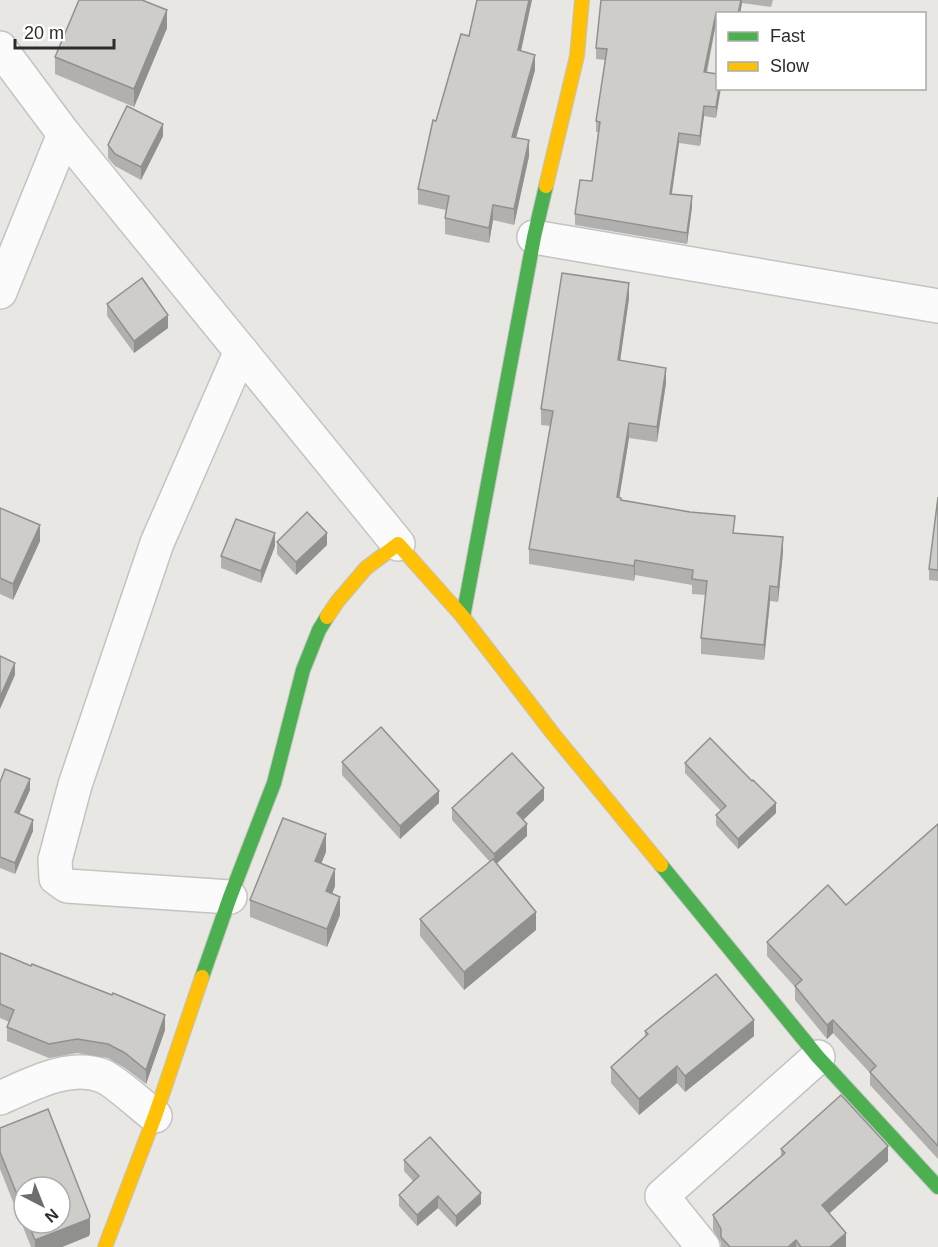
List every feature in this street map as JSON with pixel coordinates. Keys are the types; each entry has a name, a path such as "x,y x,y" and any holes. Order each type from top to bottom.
{"street":[{"path":"463,617 534,237 577,56 582,0"},
{"path":"0,48 64,134 398,544 463,617 554,735 818,1057 938,1187"},
{"path":"0,292 64,134"},
{"path":"534,237 938,306"},
{"path":"230,897 67,886 56,878 56,860 75,784 157,543 241,351"},
{"path":"105,1247 155,1116 230,897 274,783 303,670 319,630 337,602 366,568 398,544"},
{"path":"703,1247 662,1196 818,1057"},
{"path":"0,1098 39,1081 80,1071 104,1077 155,1116"}],"building":[{"path":"79,0 142,0 167,10 134,89 55,57"},
{"path":"477,0 529,0 518,50 535,55 512,137 529,140 514,209 493,205 489,228 445,218 449,196 418,189 433,120 436,121 461,34 469,36"},
{"path":"601,0 741,0 738,12 716,12 704,72 716,74 716,90 719,90 716,107 704,106 700,136 679,133 670,194 692,196 687,233 575,214 580,180 592,181 600,122 596,121 607,49 596,48"},
{"path":"127,106 163,124 141,167 115,154 108,145"},
{"path":"562,273 629,283 618,360 666,368 657,427 629,423 617,497 621,500 690,512 735,516 733,533 783,537 778,587 770,586 764,645 701,638 707,581 692,579 693,570 635,560 634,566 529,549 553,411 541,409"},
{"path":"142,278 168,315 134,341 107,304"},
{"path":"938,497 938,570 929,569"},
{"path":"0,508 40,525 13,584 0,578"},
{"path":"307,512 327,533 296,562 277,542"},
{"path":"236,519 275,533 261,571 221,556"},
{"path":"0,656 15,663 0,697"},
{"path":"381,727 439,791 400,826 342,762"},
{"path":"710,738 776,803 738,839 716,815 726,806 685,763"},
{"path":"512,753 544,788 517,813 527,824 494,854 452,808"},
{"path":"5,769 30,779 15,812 33,820 15,863 0,857 0,782"},
{"path":"283,818 326,834 315,861 335,869 326,891 340,897 327,929 250,900"},
{"path":"938,824 938,1146 870,1072 876,1066 833,1020 827,1025 795,986 802,980 767,942 828,885 846,905"},
{"path":"493,859 536,912 464,972 420,919"},
{"path":"0,953 112,995 113,993 165,1015 146,1070 125,1053 108,1044 77,1039 49,1044 7,1027 14,1010 0,1004"},
{"path":"716,974 754,1020 685,1076 677,1066 639,1099 611,1067 648,1034 645,1031"},
{"path":"841,1095 888,1146 822,1205 846,1233 830,1247 801,1247 796,1240 788,1247 730,1247 721,1237 721,1229 713,1215 785,1153 781,1149"},
{"path":"48,1109 90,1216 89,1219 72,1226 72,1175 12,1175 12,1182 0,1152 0,1128"},
{"path":"430,1137 481,1193 456,1216 438,1196 417,1215 399,1195 419,1176 404,1160"},
{"path":"33,1235 48,1235 35,1240"}],"traffic: fast":[{"path":"463,617 534,237 546,186"},
{"path":"202,977 274,783 303,670 319,630 327,617"},
{"path":"661,865 818,1057 938,1187"}],"traffic: slow":[{"path":"546,186 577,56 582,0"},
{"path":"327,617 366,568 398,544 463,617 554,735 661,865"},
{"path":"105,1247 155,1116 202,977"}]}
